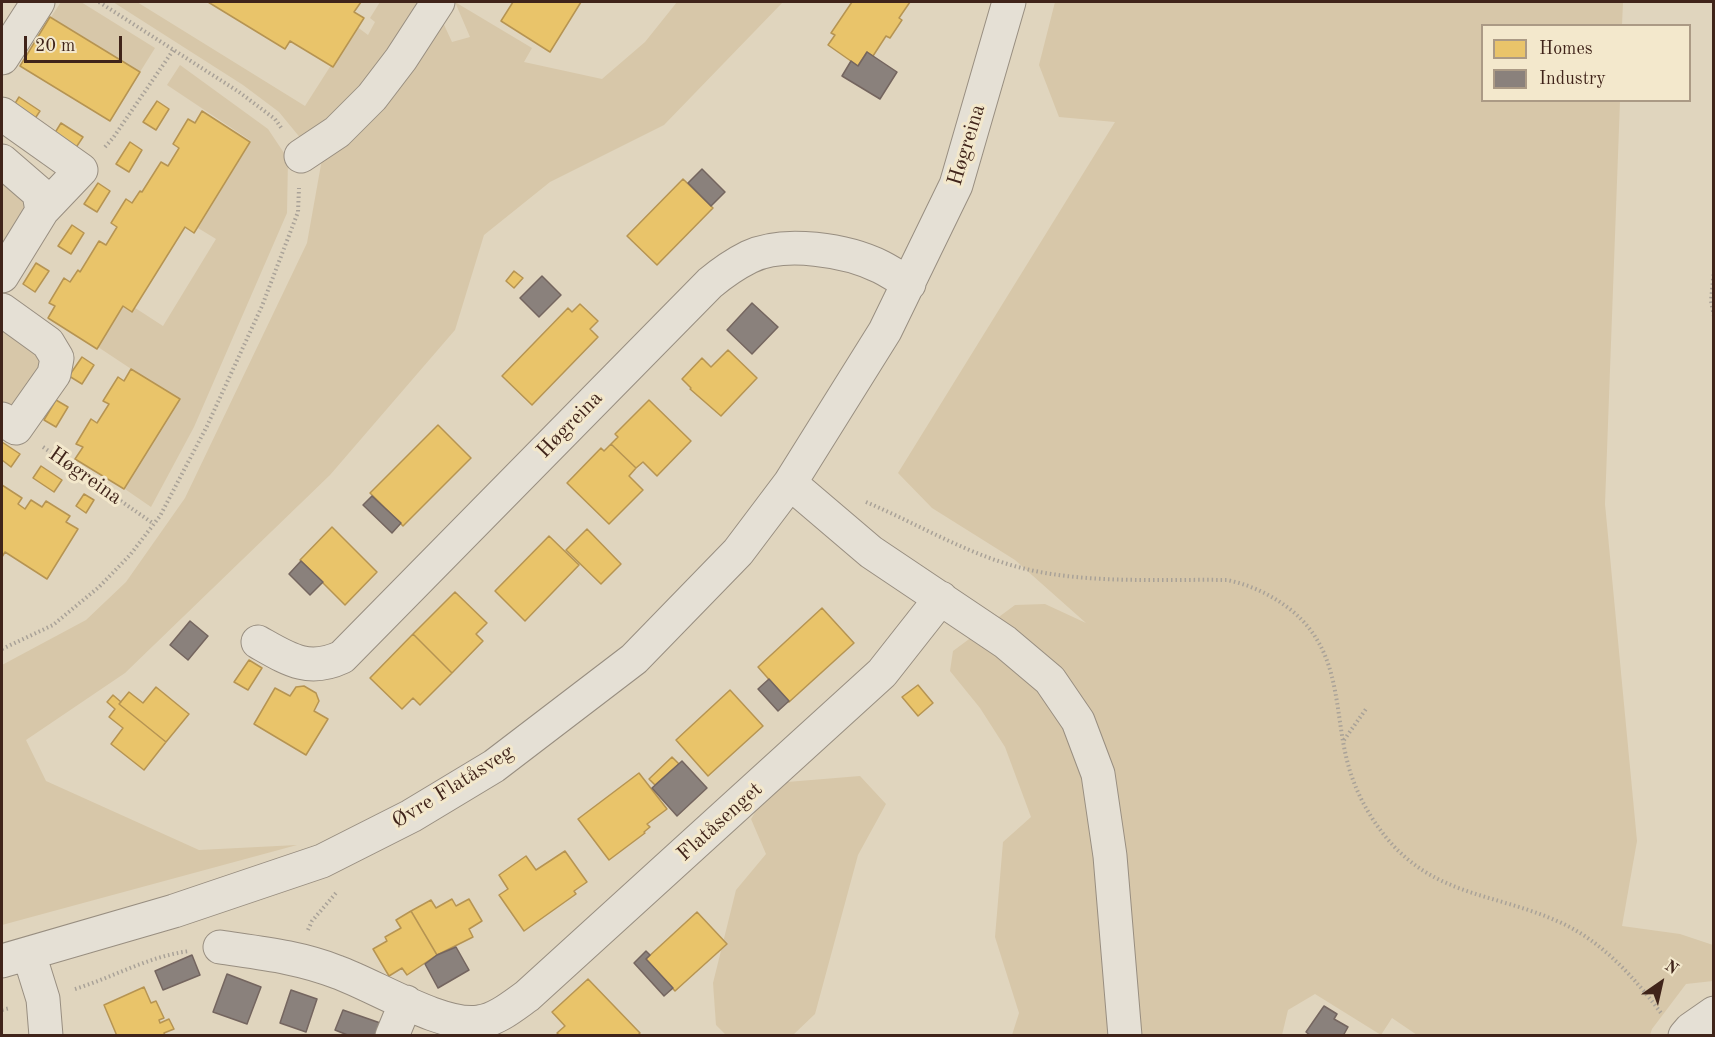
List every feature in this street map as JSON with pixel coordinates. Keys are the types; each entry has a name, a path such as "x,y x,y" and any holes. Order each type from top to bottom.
{"street":[{"path":"2,58 38,2"},
{"path":"301,156 337,132 372,97 402,59 438,2"},
{"name":"Høgreina","path":"790,483 885,331 956,185 1009,2"},
{"path":"2,114 81,170 42,211 2,276"},
{"path":"2,161 39,193 42,211"},
{"name":"Høgreina","path":"258,642 288,659 306,664 326,664 342,657 710,283 743,260 772,250 796,247 820,250 846,255 880,266 909,284"},
{"path":"2,310 48,343 57,358 54,374 8,423"},
{"path":"790,483 871,552 1005,642 1050,680 1078,721 1098,774 1110,856 1125,1035"},
{"name":"Øvre Flatåsveg","path":"46,1035 43,999 15,957 174,911 322,861 411,816 494,766 634,659 738,552 790,483"},
{"name":"Flatåsenget","path":"220,947 296,958 338,972 448,1020 483,1029 527,996 882,673 941,598"},
{"path":"392,1035 406,1002"},
{"path":"1676,1028 1691,1029 1713,1013"}],"path":[{"path":"2,649 53,625 90,595 130,555 154,524 207,426 262,306 298,212 301,156 275,119 239,92 99,2"},
{"path":"81,170 113,138 174,49"},
{"path":"1713,270 1711,301 1713,316"},
{"name":"Høgreina","path":"8,423 154,524"},
{"path":"861,500 974,551 1023,569 1083,578 1227,580 1258,589 1278,600 1299,617 1324,651 1332,672 1354,785 1373,820 1399,852 1443,883 1547,917 1580,932 1626,972 1676,1028"},
{"path":"1344,741 1366,709"},
{"path":"2,1010 103,981 134,966 168,954 220,947"}],"shaded area":[{"path":"61,2 81,2 155,48 140,72 51,17"},
{"path":"113,2 137,2 305,106 356,26 368,35 375,22 370,18 380,2 426,2 366,90 302,140 279,112 243,85"},
{"path":"455,2 532,48 524,62 602,79 645,42 677,2 783,2 664,125 550,182 484,235 455,330 330,475 125,673 26,740 46,781 199,850 297,845 2,925 2,665 86,620 126,582 185,498 307,243 322,159 440,16 452,42 470,37"},
{"path":"1055,2 1623,2 1622,24 1481,24 1481,102 1620,102 1605,504 1637,841 1622,926 1680,934 1713,945 1713,981 1686,984 1652,1029 1650,1035 1417,1035 1392,1018 1381,1035 1315,994 1288,1010 1282,1035 1012,1035 1019,1013 995,937 1003,842 1031,817 1005,747 980,708 950,671 953,651 1015,605 1045,604 1086,623 1015,560 932,508 898,473 1115,122 1059,117 1039,65"},
{"path":"180,65 268,129 288,159 287,213 194,427 151,507 122,487 178,400 98,347 126,302 163,326 216,239 198,228 251,141 167,85"},
{"path":"2,178 27,204 17,220 24,226 2,246"},
{"path":"2,324 47,357 13,412 2,405"},
{"path":"860,776 886,804 858,855 815,1014 793,1035 726,1035 716,1025 713,983 736,890 766,854 751,819 764,797 787,782"}],"building: Homes":[{"path":"208,2 361,2 354,12 364,18 333,67 290,41 285,49"},
{"path":"513,2 581,2 550,52 501,21"},
{"path":"852,2 910,2 899,18 902,20 890,38 886,36 873,56 867,52 858,66 828,45 835,35 831,33"},
{"path":"50,17 140,72 110,121 20,66"},
{"path":"19,97 40,111 32,123 11,110"},
{"path":"157,101 169,109 156,130 143,122"},
{"path":"202,111 250,142 194,233 185,227 132,312 123,306 97,349 48,318 55,306 49,303 64,278 70,282 78,270 80,272 99,241 106,245 117,227 111,223 126,199 132,203 140,191 142,192 161,162 168,166 179,148 173,144 188,119 195,123"},
{"path":"61,123 83,137 75,149 53,136"},
{"path":"130,142 142,150 129,172 116,164"},
{"path":"683,179 713,208 657,265 627,236"},
{"path":"98,183 110,191 97,212 84,204"},
{"path":"72,225 84,233 71,254 58,246"},
{"path":"36,263 49,271 35,292 23,284"},
{"path":"514,271 523,278 514,288 506,281"},
{"path":"580,304 598,321 590,329 598,337 532,405 502,376 568,308 572,312"},
{"path":"728,350 757,378 721,416 682,379 702,358 711,367"},
{"path":"82,357 94,365 82,384 69,376"},
{"path":"131,369 180,399 124,489 75,459 83,447 76,444 91,419 97,423 109,404 103,401 118,377 124,381"},
{"path":"56,400 68,407 56,427 44,420"},
{"path":"649,400 691,441 657,476 643,462 636,468 611,444 618,437 615,434"},
{"path":"438,425 471,458 403,526 370,493"},
{"path":"2,442 20,454 11,467 2,460"},
{"path":"611,444 636,468 629,476 643,490 609,524 567,483 601,448 604,451"},
{"path":"41,466 62,480 54,492 33,478"},
{"path":"2,485 22,498 18,504 25,509 31,500 42,507 46,501 70,516 66,522 78,529 47,579 5,552 2,557"},
{"path":"84,494 94,500 86,513 76,506"},
{"path":"332,527 377,572 345,605 300,560"},
{"path":"587,529 621,564 601,584 566,550"},
{"path":"549,536 579,565 525,621 495,591"},
{"path":"455,592 487,623 476,634 483,641 452,673 413,634"},
{"path":"822,608 854,643 789,702 758,667"},
{"path":"413,634 452,673 420,705 413,698 402,709 370,678"},
{"path":"249,660 262,668 248,690 234,682"},
{"path":"918,685 933,703 918,716 902,697"},
{"path":"304,686 316,693 319,701 314,711 328,719 306,755 254,724 275,688 290,696 296,687"},
{"path":"156,687 189,714 166,742 119,704 129,692 143,703"},
{"path":"730,690 763,726 708,776 676,740"},
{"path":"113,695 121,702 119,704 166,742 144,770 111,744 123,728 109,717 115,709 107,702"},
{"path":"672,757 679,764 655,785 649,779"},
{"path":"639,773 667,809 647,824 650,827 645,833 609,860 578,819"},
{"path":"565,851 587,882 574,891 576,894 524,931 499,895 508,889 499,875 526,856 536,870"},
{"path":"452,899 456,906 469,899 482,921 469,929 473,937 437,955 411,911 431,900 436,908"},
{"path":"411,911 437,955 407,975 402,968 389,976 373,949 387,941 385,937 401,928 396,920"},
{"path":"697,912 727,944 675,991 646,959"},
{"path":"588,979 640,1033 637,1036 560,1036 557,1033 565,1026 552,1012"},
{"path":"144,987 151,1003 156,1001 164,1018 159,1020 160,1023 169,1019 174,1029 164,1033 165,1036 117,1036 104,1005"}],"building: Industry":[{"path":"867,52 897,72 880,99 842,76 851,61 858,66"},
{"path":"702,169 725,192 711,206 688,183"},
{"path":"542,276 561,295 539,317 520,298"},
{"path":"752,303 778,327 752,354 727,330"},
{"path":"372,496 401,523 392,533 363,505"},
{"path":"301,561 323,582 310,595 289,574"},
{"path":"190,621 208,636 188,660 170,645"},
{"path":"769,679 789,701 778,711 758,689"},
{"path":"682,761 707,788 677,816 652,788"},
{"path":"456,947 469,970 438,988 425,964 437,955"},
{"path":"646,951 650,955 646,959 673,988 664,996 634,963"},
{"path":"192,955 200,975 163,990 155,971"},
{"path":"227,974 261,987 247,1024 213,1012"},
{"path":"291,990 317,999 306,1032 280,1023"},
{"path":"1324,1006 1337,1014 1334,1019 1348,1027 1343,1036 1311,1036 1306,1032"},
{"path":"343,1010 386,1025 382,1036 350,1036 335,1030"}]}
